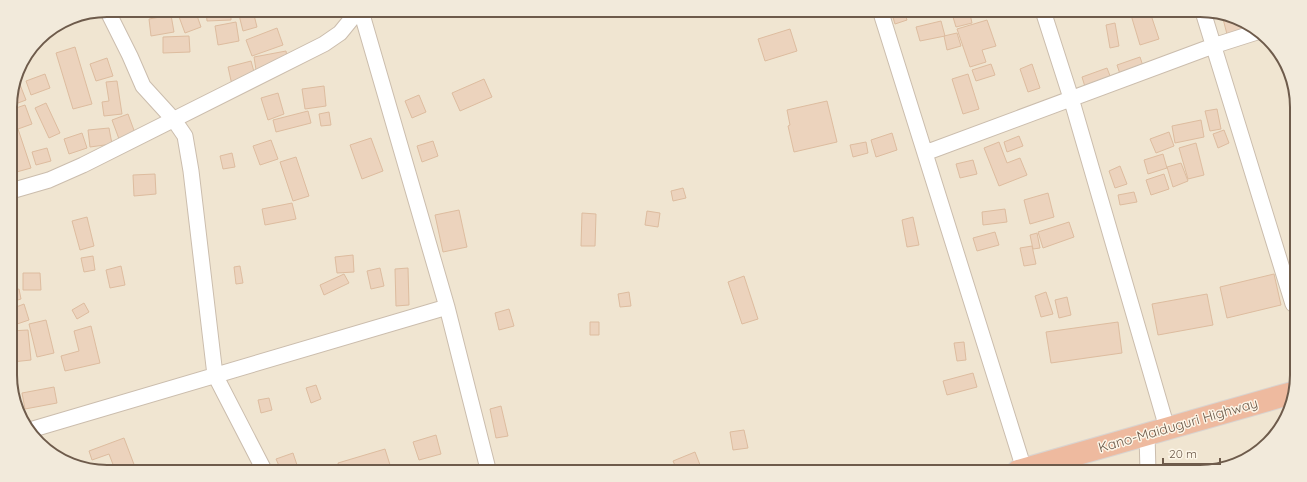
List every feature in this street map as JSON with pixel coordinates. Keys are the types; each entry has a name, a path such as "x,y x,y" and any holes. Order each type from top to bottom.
{"highway":[{"name":"Kano-Maiduguri Highway","path":"1038,465 1288,394"}],"street":[{"path":"110,17 143,86 174,120 185,136 191,171 215,375 262,465"},
{"path":"17,189 49,180 83,165 324,44 340,33 355,17"},
{"path":"362,17 447,307 487,465"},
{"path":"882,17 925,153 1019,465"},
{"path":"1045,17 1071,98 1167,428"},
{"path":"1205,17 1290,294"},
{"path":"925,153 1213,46 1252,34"},
{"path":"35,429 447,307"},
{"path":"1147,434 1148,465"}],"shaded area":[{"path":"101,17 1200,17 1229,22 1250,32 1268,48 1283,72 1289,95 1290,375 1285,404 1275,425 1264,439 1255,446 1235,458 1224,462 1206,465 101,465 78,460 57,450 39,434 26,415 19,393 17,381 17,101 20,83 24,72 32,57 43,43 57,32 72,24 83,20"}],"building":[{"path":"171,17 174,32 151,36 149,19"},
{"path":"179,17 197,17 201,27 185,33"},
{"path":"207,17 231,17 231,20 207,21"},
{"path":"240,17 254,17 257,27 243,31"},
{"path":"893,17 906,17 907,20 895,24"},
{"path":"953,17 971,17 972,23 956,27"},
{"path":"1132,17 1152,17 1159,39 1140,45"},
{"path":"987,20 996,46 982,50 986,62 970,67 957,29"},
{"path":"1223,20 1240,26 1251,33 1228,38"},
{"path":"941,21 945,36 920,41 916,27"},
{"path":"236,22 239,41 218,45 215,26"},
{"path":"1115,23 1119,46 1110,48 1106,25"},
{"path":"277,28 283,45 252,56 246,40"},
{"path":"790,29 797,51 765,61 758,39"},
{"path":"957,33 961,46 947,50 944,36"},
{"path":"189,36 190,52 163,53 163,37"},
{"path":"75,47 92,104 73,109 56,53"},
{"path":"286,51 289,70 257,76 254,57"},
{"path":"1140,57 1143,66 1120,74 1117,65"},
{"path":"107,58 113,76 96,81 90,64"},
{"path":"251,61 256,79 232,85 228,67"},
{"path":"991,64 995,75 976,81 972,70"},
{"path":"1032,64 1040,88 1028,92 1020,69"},
{"path":"1107,68 1112,81 1086,90 1082,77"},
{"path":"45,74 50,88 31,95 26,81"},
{"path":"968,74 979,109 963,114 952,79"},
{"path":"484,79 492,97 460,111 452,93"},
{"path":"117,81 122,114 104,116 102,102 109,101 106,82"},
{"path":"20,84 26,100 17,103"},
{"path":"324,86 326,106 305,109 302,89"},
{"path":"278,93 284,114 268,120 261,98"},
{"path":"419,95 426,112 412,118 405,101"},
{"path":"827,101 837,142 794,152 788,126 790,125 787,110"},
{"path":"46,103 60,133 49,138 35,108"},
{"path":"25,105 32,124 18,129 31,168 17,172 17,108"},
{"path":"1217,109 1221,129 1210,131 1205,111"},
{"path":"308,111 311,123 276,132 273,120"},
{"path":"329,112 331,125 321,126 319,114"},
{"path":"128,114 135,133 119,139 112,120"},
{"path":"1201,120 1204,137 1175,143 1172,126"},
{"path":"109,128 112,144 90,147 88,130"},
{"path":"1224,130 1229,143 1218,148 1213,134"},
{"path":"1169,132 1174,146 1156,153 1150,139"},
{"path":"82,133 87,148 69,154 64,139"},
{"path":"892,133 897,150 876,157 871,140"},
{"path":"1019,136 1023,146 1007,152 1004,142"},
{"path":"371,138 383,171 362,179 350,145"},
{"path":"271,140 278,159 260,165 253,146"},
{"path":"433,141 438,156 422,162 417,146"},
{"path":"866,142 868,153 853,157 850,145"},
{"path":"999,142 1007,163 1020,158 1027,175 999,186 984,148"},
{"path":"1196,143 1204,175 1188,179 1179,148"},
{"path":"47,148 51,161 36,165 32,152"},
{"path":"232,153 235,167 223,169 220,156"},
{"path":"1163,154 1167,168 1148,174 1144,160"},
{"path":"296,157 309,196 293,201 280,162"},
{"path":"973,160 977,174 960,178 956,164"},
{"path":"1181,163 1188,181 1173,187 1167,167"},
{"path":"1120,166 1127,184 1115,188 1109,171"},
{"path":"155,174 156,194 134,196 133,175"},
{"path":"1164,174 1169,189 1151,195 1146,180"},
{"path":"683,188 686,198 673,201 671,191"},
{"path":"1134,192 1137,202 1120,205 1118,195"},
{"path":"1048,193 1054,217 1030,224 1024,200"},
{"path":"292,203 296,219 265,225 262,209"},
{"path":"1005,209 1007,222 983,225 982,212"},
{"path":"459,210 467,247 443,252 435,215"},
{"path":"647,211 660,213 658,227 645,225"},
{"path":"582,213 596,214 595,246 581,246"},
{"path":"87,217 94,246 80,250 72,221"},
{"path":"913,217 919,245 907,247 902,220"},
{"path":"1069,222 1074,237 1043,248 1038,232"},
{"path":"995,232 999,245 977,251 973,238"},
{"path":"1037,233 1040,248 1033,249 1030,235"},
{"path":"1032,246 1036,264 1024,266 1020,248"},
{"path":"353,255 354,272 337,273 335,257"},
{"path":"93,256 95,270 84,272 81,258"},
{"path":"121,266 125,285 110,288 106,270"},
{"path":"240,266 243,283 236,284 234,267"},
{"path":"380,268 384,286 371,289 367,271"},
{"path":"408,268 409,305 396,306 395,269"},
{"path":"23,273 40,273 41,290 23,290"},
{"path":"344,274 349,283 324,295 320,285"},
{"path":"1274,274 1281,305 1227,318 1220,287"},
{"path":"744,276 758,319 742,324 728,282"},
{"path":"19,289 21,299 17,300 17,290"},
{"path":"629,292 631,306 620,307 618,294"},
{"path":"1046,292 1053,314 1041,317 1035,296"},
{"path":"1207,294 1213,325 1158,335 1152,304"},
{"path":"1067,297 1071,315 1059,318 1055,300"},
{"path":"84,303 89,312 77,319 72,310"},
{"path":"24,304 29,320 17,324 17,307"},
{"path":"509,309 514,326 499,330 495,313"},
{"path":"46,320 54,353 37,357 29,324"},
{"path":"590,322 599,322 599,335 590,335"},
{"path":"1118,322 1122,353 1051,363 1046,332"},
{"path":"91,326 100,363 65,371 61,356 79,351 74,331"},
{"path":"28,330 31,360 17,361 17,331"},
{"path":"964,342 966,360 957,361 954,343"},
{"path":"973,373 977,387 947,395 943,381"},
{"path":"316,385 321,399 311,403 306,388"},
{"path":"54,387 57,403 25,409 22,393"},
{"path":"269,398 272,410 261,413 258,400"},
{"path":"501,406 508,436 496,438 490,409"},
{"path":"744,430 748,448 733,450 730,432"},
{"path":"436,435 441,454 419,460 413,442"},
{"path":"124,438 134,465 113,465 109,454 92,460 89,451"},
{"path":"385,449 390,465 338,465 338,463"},
{"path":"695,452 700,465 675,465 673,461"},
{"path":"293,453 297,465 279,465 276,459"}]}
